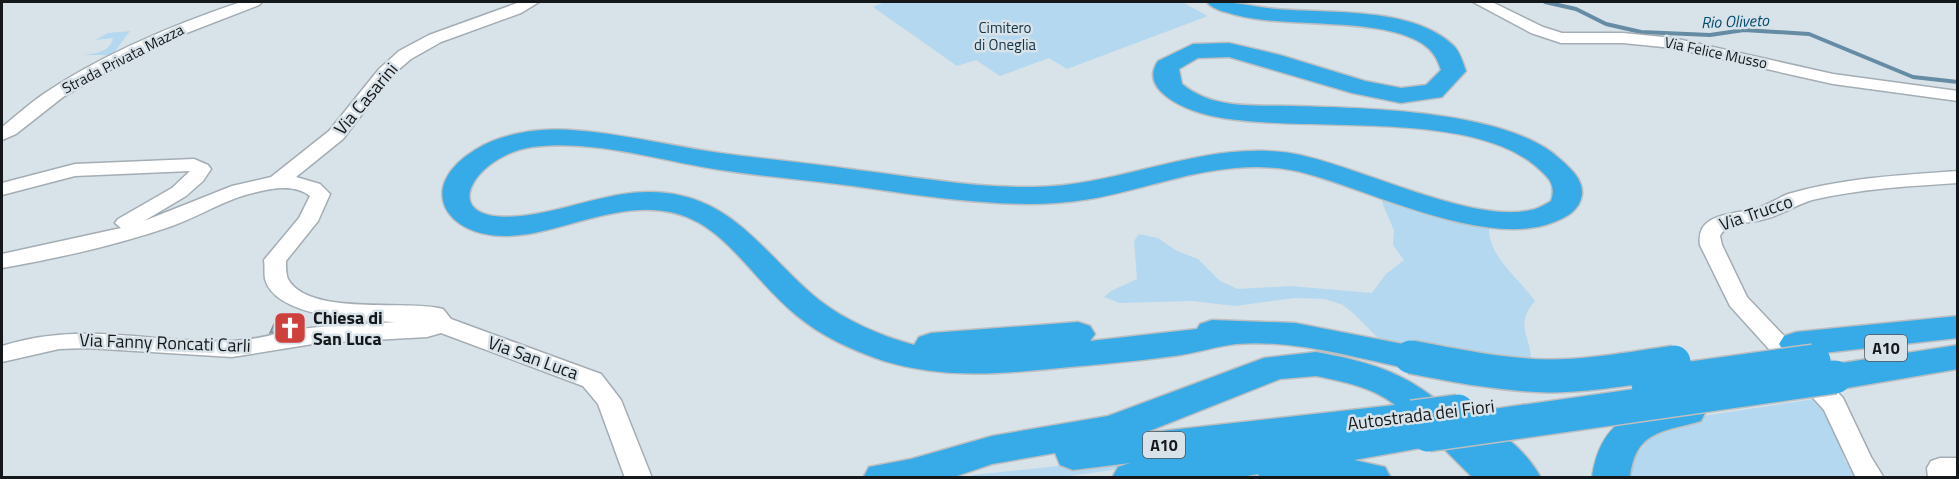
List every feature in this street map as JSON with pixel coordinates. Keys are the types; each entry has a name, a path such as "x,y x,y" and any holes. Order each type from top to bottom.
{"highway":[{"path":"1218,2 1274,16 1360,21 1401,27 1440,45 1451,58 1454,71 1447,82 1435,89 1417,93 1393,93 1355,85 1254,52 1206,47 1180,54 1167,66 1167,80 1176,92 1186,98 1208,107 1233,112 1401,121 1488,132 1516,141 1543,156 1562,175 1569,190 1564,205 1549,216 1503,222 1449,210 1314,166 1251,158 1207,162 1111,198 1059,207 1000,209 868,191 709,159 572,137 538,138 504,147 480,159 458,180 454,196 456,204 468,217 502,227 529,226 623,203 669,202 695,208 727,228 810,310 860,339 906,358 953,364 1006,362 1177,345 1232,334 1295,335 1490,371 1532,375 1577,375 1815,361 1958,327"},
{"name":"Autostrada dei Fiori","path":"1132,477 1420,426 1815,361 1958,334"},
{"path":"1351,346 1395,367 1437,396 1522,477"},
{"name":"Autostrada dei Fiori","path":"899,475 1420,426 1766,389 1815,361 1958,357"},
{"path":"899,475 992,450 1108,430 1150,417 1276,367 1316,364 1359,372 1399,389 1435,417 1498,477"},
{"path":"1611,477 1612,460 1619,444 1644,422 1766,389"},
{"path":"1214,477 1298,471 1338,472 1372,477"},
{"path":"1132,477 1138,477"}],"street":[{"name":"Strada Privata Mazza","path":"2,135 54,94 108,64 208,17 254,2"},
{"name":"Via Casarini","path":"275,184 336,135 371,89 403,56 436,38 501,16 531,2"},
{"name":"Via Felice Musso","path":"1481,2 1542,33 1561,38 1623,38 1673,43 1833,79 1958,96"},
{"path":"2,189 75,170 194,165 201,169 191,181 149,210 78,245"},
{"name":"Via Trucco","path":"1871,477 1860,463 1834,405 1738,301 1711,245 1709,236 1713,228 1723,222 1762,214 1791,200 1826,191 1958,177"},
{"path":"2,261 78,245 182,215 246,189 299,183 313,187 320,194 318,203 301,229 275,260 277,283 284,292 310,303 344,312 435,315 440,318 438,323"},
{"name":"Via Fanny Roncati Carli","path":"2,354 51,341 84,340 230,349 258,347 302,337 428,329 438,323"},
{"name":"Via San Luca","path":"438,323 592,380 609,400 639,477"},
{"path":"1941,477 1940,468 1958,468"}],"green space":[{"name":"Cimitero di Oneglia","path":"885,2 1182,2 1208,16 1067,69 1049,58 1000,76 976,60 957,66 873,7"},
{"path":"130,31 112,55 82,55 106,49 113,38 95,40 108,33"},
{"path":"1381,194 1489,227 1490,238 1499,258 1535,301 1525,317 1524,324 1531,362 1383,343 1343,305 1325,299 1294,298 1235,306 1192,301 1120,303 1104,297 1111,291 1137,279 1134,241 1139,234 1158,238 1175,250 1198,259 1220,281 1238,289 1290,286 1372,293 1386,274 1404,260 1393,245 1394,230 1383,205"},
{"path":"1814,399 1821,401 1830,414 1845,461 1857,477 1626,478 1631,463 1657,428 1709,415"},
{"path":"1239,447 1243,452 1062,477 973,478 972,475"}],"building":[{"path":"298,317 295,328 270,333 275,322"}],"waterway":[{"name":"Rio Oliveto","path":"1545,2 1576,9 1606,24 1641,32 1710,35 1744,30 1809,34 1913,77 1958,82"}],"place":[{"name":"Chiesa di San Luca","path":"290,328"}]}
